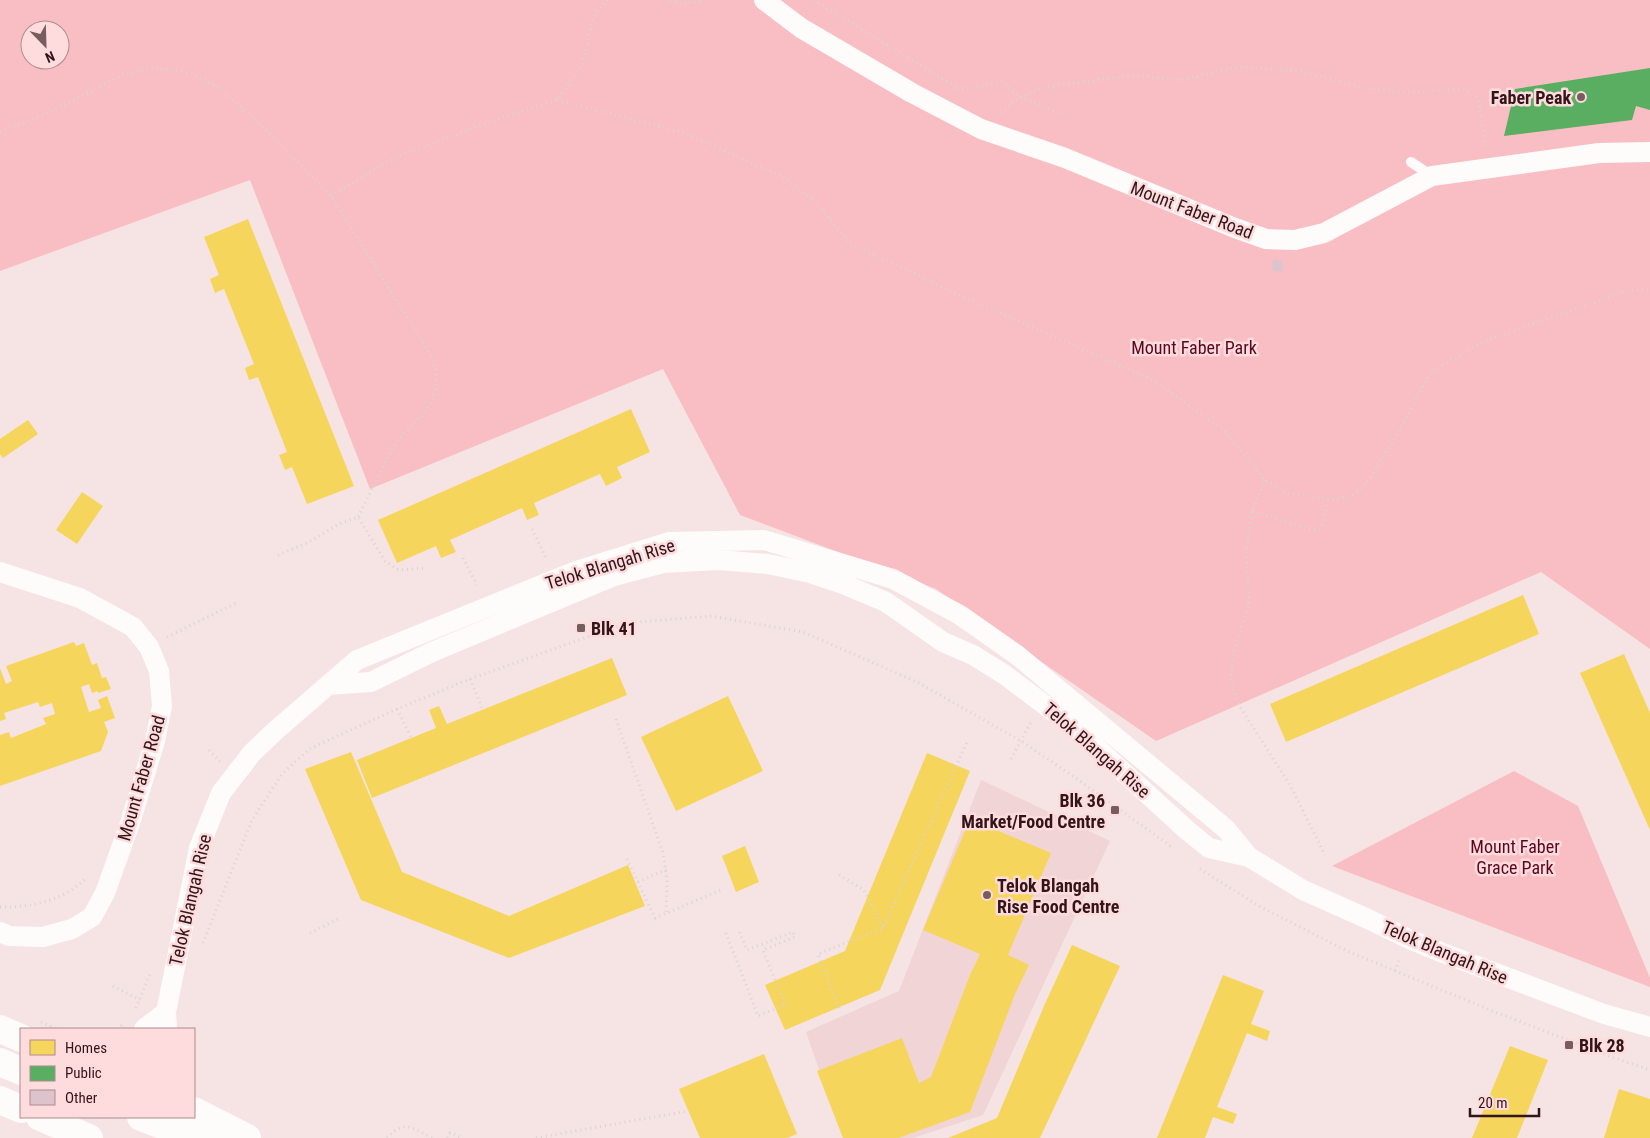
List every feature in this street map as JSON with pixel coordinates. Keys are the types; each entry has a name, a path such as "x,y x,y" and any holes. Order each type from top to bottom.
{"main road":[{"path":"0,1029 20,1038"},
{"path":"0,1062 20,1071"},
{"path":"0,1100 20,1109"},
{"path":"195,1112 247,1138"},
{"path":"42,1118 84,1137"},
{"path":"144,1118 202,1138"}],"street":[{"name":"Mount Faber Road","path":"764,0 801,28 912,93 981,129 1065,158 1266,239 1295,240 1324,232 1432,176 1599,153 1650,152"},
{"name":"Telok Blangah Rise","path":"147,1028 166,1021 199,848 220,793 252,753 275,731 358,660 576,571 669,542 764,540 893,579 960,616 1017,655 1226,829 1249,857"},
{"name":"Telok Blangah Rise","path":"328,685 371,682 432,652 614,576 663,563 718,560 768,564 810,573 886,602 943,642 973,655 1005,675 1074,727 1209,848 1249,857 1303,890 1407,938 1596,1011 1650,1027"},
{"name":"Mount Faber Road","path":"0,572 80,598 133,627 149,647 159,671 162,706 152,750 130,823 105,893 92,917 72,929 43,937 9,936 0,932"},
{"path":"943,642 960,616"}],"lane":[{"path":"1411,162 1432,176"}],"path":[{"path":"557,100 584,58 589,29 596,14 608,0"},
{"path":"670,0 682,4 701,0"},
{"path":"814,0 959,89 1001,80 1020,96 1062,114"},
{"path":"1020,96 1047,87 1134,75 1181,80 1239,67 1300,71 1360,87 1406,92 1459,89 1467,90 1478,99 1486,153"},
{"path":"0,132 51,112 123,75 155,68 189,72 218,87 263,127 330,196 431,355 436,370 436,386 432,401 422,415 395,443 358,517 340,524 307,543 278,555"},
{"path":"330,196 394,158 503,117 557,100 685,133 779,175 815,202 850,243 959,295 1155,380 1225,431 1265,480 1288,493 1328,499 1350,496 1366,483 1390,448 1431,372 1480,343 1625,292 1650,290"},
{"path":"1265,480 1252,511 1246,552 1249,604 1233,655 1231,672 1233,690 1240,707 1290,786 1325,855"},
{"path":"1252,511 1313,530 1321,528 1328,499"},
{"path":"358,517 386,561 399,570 425,568"},
{"path":"532,528 547,562"},
{"path":"463,558 477,585"},
{"path":"540,565 555,559"},
{"path":"149,647 236,603"},
{"path":"202,946 252,820 282,774 310,749 397,709 470,679 626,623 711,616 803,632 917,682"},
{"path":"470,679 482,708"},
{"path":"397,709 410,737"},
{"path":"616,719 663,853 667,869 666,913"},
{"path":"1011,759 1021,741"},
{"path":"839,1008 818,954 884,928 967,742"},
{"path":"208,750 221,764"},
{"path":"628,859 655,918 721,890"},
{"path":"638,882 667,869"},
{"path":"0,907 15,908 48,901 77,887 88,875"},
{"path":"839,875 864,890 884,928"},
{"path":"310,933 338,919"},
{"path":"726,933 758,1016 785,1005 763,950 795,937 793,932 747,950 738,929"},
{"path":"113,986 140,1000"},
{"path":"536,1138 688,1111"},
{"path":"387,1138 396,1128 409,1126 432,1138"},
{"path":"447,1138 450,1133 463,1138"}],"shaded area":[{"path":"981,780 1110,841 983,1115 913,1138 843,1138 806,1032 899,991"}],"green space":[{"name":"Mount Faber Park","path":"0,0 1650,0 1650,649 1541,572 1156,741 936,589 740,515 663,369 370,489 250,180 0,271"},
{"name":"Mount Faber Grace Park","path":"1514,771 1578,806 1650,978 1650,987 1332,866"}],"building: Homes":[{"path":"248,219 354,486 307,504 292,467 285,470 279,455 287,452 258,377 249,380 245,368 254,364 224,289 215,293 210,279 219,275 204,237"},
{"path":"631,409 650,452 617,467 622,478 606,486 600,474 534,503 539,515 527,520 522,508 450,540 456,552 441,558 436,546 397,563 378,520"},
{"path":"28,420 38,434 3,458 0,454 0,439"},
{"path":"82,492 103,506 77,544 56,530"},
{"path":"1523,595 1539,634 1286,742 1270,704"},
{"path":"74,642 76,646 84,643 92,665 97,663 102,678 106,677 111,689 92,693 89,684 81,687 89,712 101,708 98,700 107,696 115,718 104,722 108,732 101,751 0,786 0,735 9,732 11,738 46,724 43,718 55,714 52,703 40,707 38,702 4,713 6,719 0,721 0,668 6,684 12,681 6,666"},
{"path":"1624,654 1650,713 1650,830 1580,673"},
{"path":"612,658 627,695 372,798 357,760 436,728 429,710 439,706 447,724"},
{"path":"728,696 763,771 676,811 641,737"},
{"path":"351,752 402,872 509,916 628,865 645,906 509,958 361,900 305,769"},
{"path":"927,753 970,771 880,990 785,1030 765,985 845,951"},
{"path":"970,819 1051,853 1008,955 1029,965 1015,994 970,1112 898,1138 843,1138 817,1071 902,1038 919,1083 931,1077 970,975 980,954 923,930"},
{"path":"745,846 759,882 736,892 722,856"},
{"path":"1072,945 1120,966 1040,1138 948,1138 997,1118"},
{"path":"1223,975 1264,991 1251,1024 1270,1031 1267,1041 1247,1033 1217,1107 1237,1114 1233,1124 1213,1117 1205,1138 1157,1138"},
{"path":"1510,1046 1548,1060 1517,1138 1472,1138"},
{"path":"764,1054 797,1134 787,1138 700,1138 679,1089"},
{"path":"1619,1089 1650,1099 1650,1138 1604,1138"}],"building: Public":[{"name":"Faber Peak","path":"1650,68 1650,110 1636,106 1632,120 1504,136 1515,89"}],"building: Other":[{"path":"1273,259 1283,261 1282,272 1272,271"}],"place":[{"name":"Faber Peak","path":"1581,97"},
{"name":"Blk 41","path":"581,628"},
{"name":"Blk 36 Market/Food Centre","path":"1115,810"},
{"name":"Telok Blangah Rise Food Centre","path":"987,895"},
{"name":"Blk 28","path":"1569,1045"}]}
